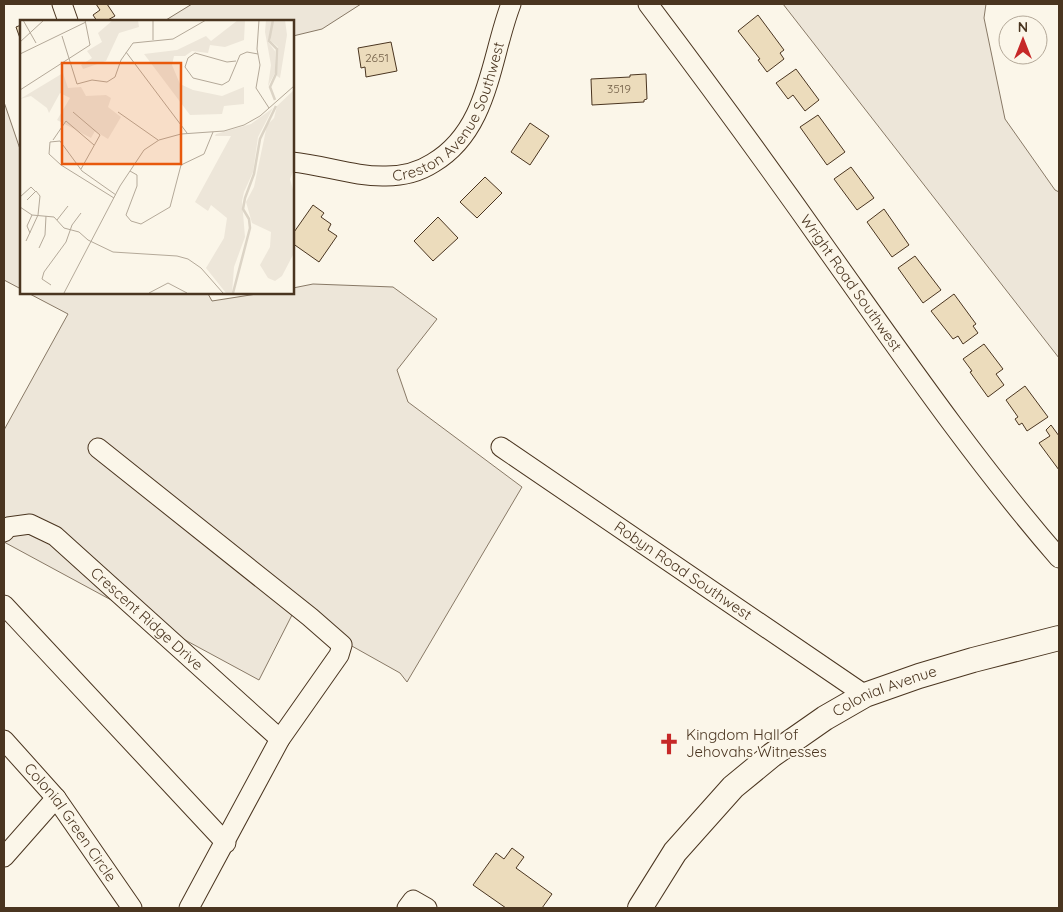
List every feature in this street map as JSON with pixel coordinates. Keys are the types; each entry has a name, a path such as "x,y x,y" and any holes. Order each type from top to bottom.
{"main road":[{"name":"Colonial Avenue","path":"640,908 675,852 733,787 772,755 825,718 865,695 937,671 1059,638"}],"street":[{"path":"62,4 68,20"},
{"name":"Creston Avenue Southwest","path":"294,162 364,175 387,176 405,175 425,168 442,158 460,141 475,117 482,100 502,27 511,4"},
{"name":"Wright Road Southwest","path":"648,4 828,250 878,322 1018,510 1059,558"},
{"name":"Robyn Road Southwest","path":"501,447 865,695"},
{"path":"98,448 310,617 342,645 339,655 280,739 226,843 189,908"},
{"name":"Crescent Ridge Drive","path":"4,532 8,527 30,524 55,536 280,739"},
{"path":"4,605 226,843"},
{"name":"Colonial Green Circle","path":"4,740 56,798 132,908"},
{"path":"4,857 56,798"},
{"path":"407,908 413,900 426,908"}],"shaded area":[{"path":"192,4 361,4 322,29 294,36 294,20 166,20"},
{"path":"783,4 986,4 984,18 1005,119 1055,190 1059,192 1059,358"},
{"path":"4,102 20,149 20,288 4,280"},
{"path":"313,284 393,287 437,319 397,370 408,402 522,487 407,682 400,673 293,613 259,680 4,542 4,430 68,314 30,294 208,294 212,301 257,294 294,294 294,288"}],"building":[{"path":"96,4 107,4 115,16 108,20 96,20 93,15 100,10"},
{"path":"758,15 784,50 780,53 784,59 767,72 758,60 760,59 738,31"},
{"path":"20,25 20,38 16,27"},
{"path":"391,42 397,71 366,77 365,67 361,68 358,48"},
{"path":"796,69 819,100 805,111 793,95 788,99 776,83"},
{"path":"646,74 647,99 644,102 592,105 591,79 630,77 630,75"},
{"path":"818,115 845,152 827,165 800,127"},
{"path":"530,123 549,136 530,165 511,152"},
{"path":"851,167 874,198 857,210 834,179"},
{"path":"485,177 502,193 477,218 460,202"},
{"path":"313,205 324,213 321,217 331,224 328,230 337,236 319,262 294,244 294,232"},
{"path":"884,209 909,245 892,257 867,222"},
{"path":"438,217 458,238 433,261 414,241"},
{"path":"915,256 941,290 923,303 898,268"},
{"path":"954,294 976,324 973,326 978,333 963,344 958,336 953,339 931,311"},
{"path":"984,344 1003,369 996,374 1004,385 988,397 963,359"},
{"path":"1025,386 1048,417 1027,431 1022,423 1019,425 1015,419 1018,417 1006,400"},
{"path":"1051,425 1059,436 1059,470 1039,443 1050,436 1046,430"},
{"path":"512,848 524,857 516,868 552,894 542,908 506,908 473,885 496,853 504,859"}],"place":[{"name":"Kingdom Hall of Jehovahs Witnesses","path":"669,744"}]}
